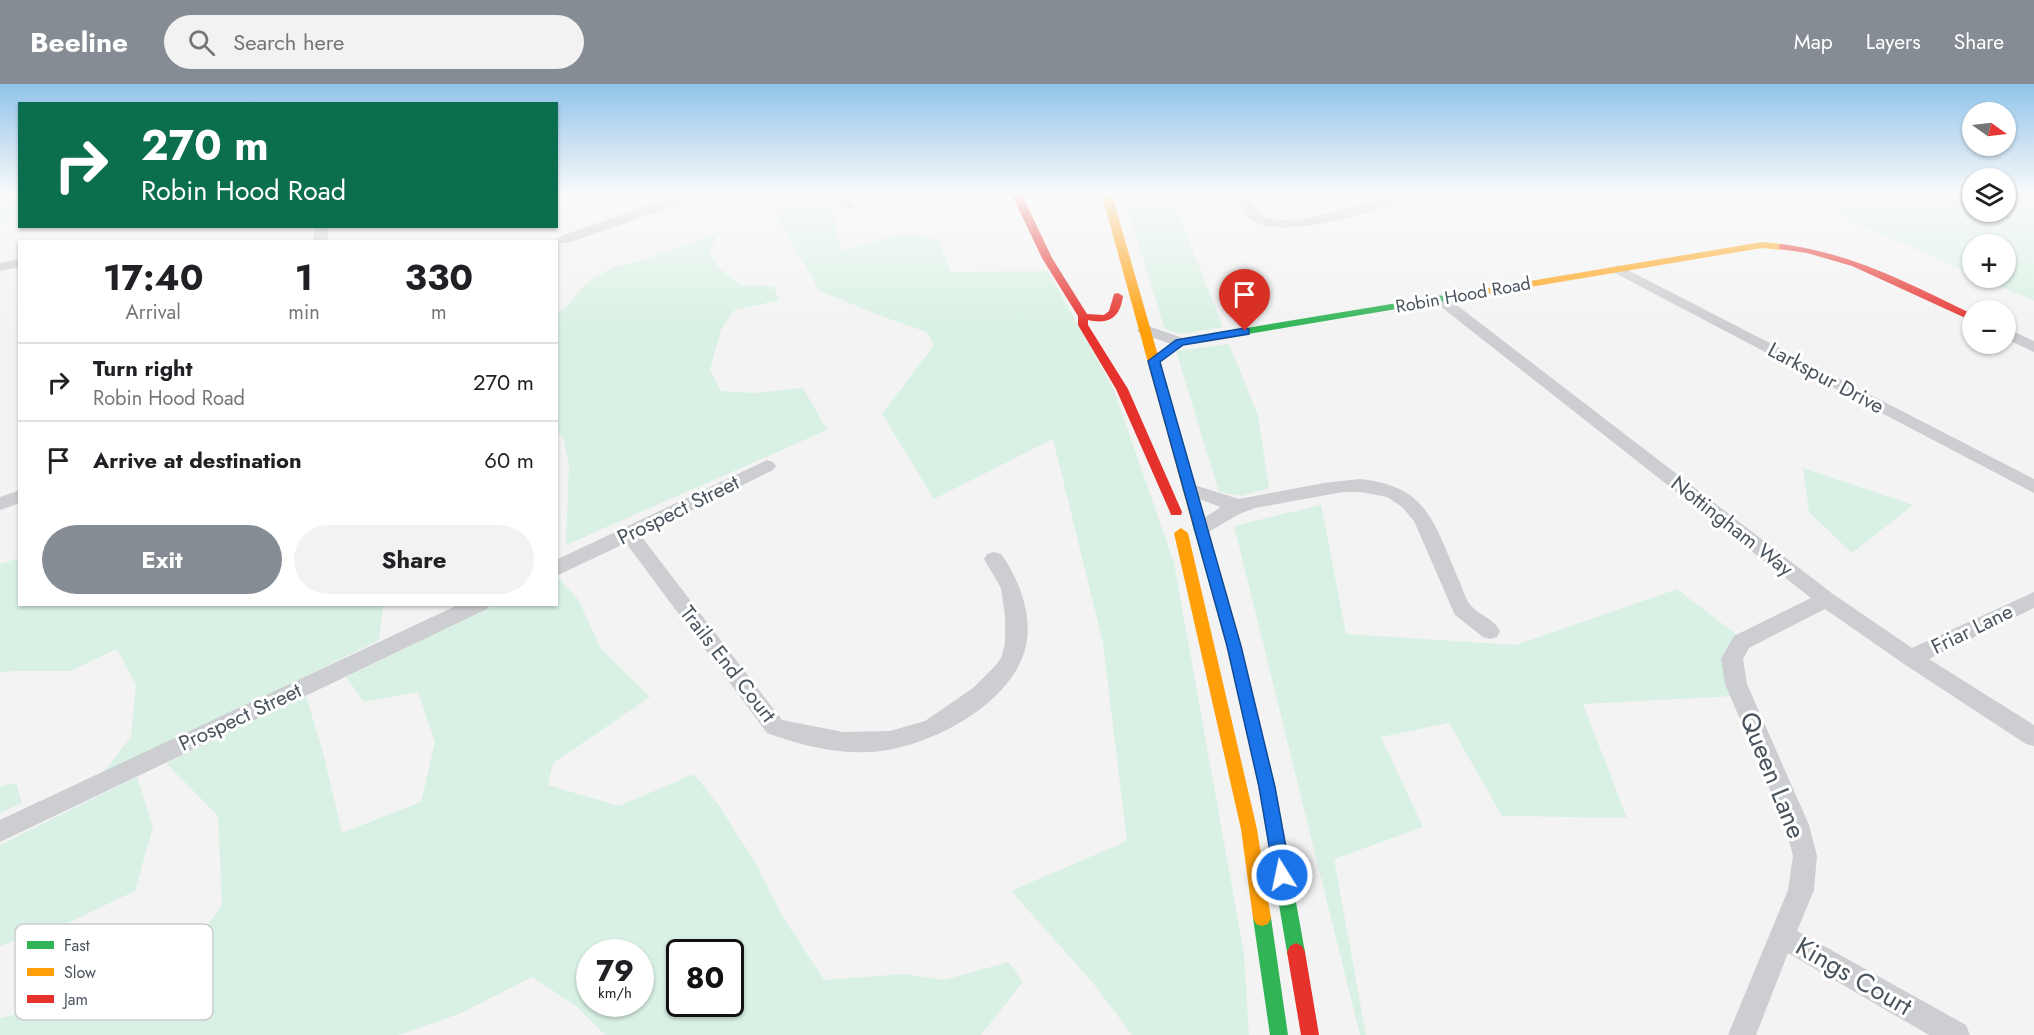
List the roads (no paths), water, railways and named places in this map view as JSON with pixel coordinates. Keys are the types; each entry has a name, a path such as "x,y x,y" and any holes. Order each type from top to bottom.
{"main road":[{"path":"1038,239 1083,316 1083,325 1122,389 1176,512"},
{"path":"1119,239 1234,646 1267,787 1310,1035"},
{"name":"Robin Hood Road","path":"1154,361 1180,342 1762,245 1799,247 1838,257 1962,313"},
{"path":"1083,316 1098,320 1111,317 1116,312 1117,291 1124,317"},
{"path":"1152,421 1176,512 1249,829 1279,1035"}],"street":[{"path":"0,267 18,263"},
{"name":"Larkspur Drive","path":"1618,269 2034,487"},
{"name":"Nottingham Way","path":"1440,299 1826,599 1911,658 2034,737"},
{"name":"Robin Hood Road","path":"1145,330 1180,342"},
{"path":"2016,338 2034,347"},
{"name":"Prospect Street","path":"558,568 766,466"},
{"path":"1202,529 1238,506 1346,485 1365,485 1394,493 1414,507 1422,518 1462,610 1490,631"},
{"path":"1191,490 1238,506"},
{"path":"0,504 18,497"},
{"name":"Trails End Court","path":"629,534 776,727 806,736 847,741 884,742 931,728 970,704 1000,677 1015,651 1015,621 1010,584 994,558"},
{"name":"Queen Lane","path":"1742,1035 1801,890 1804,856 1797,825 1736,684 1732,658 1741,642 1826,599"},
{"name":"Friar Lane","path":"1911,658 2034,599"},
{"name":"Prospect Street","path":"0,831 476,606"},
{"name":"Kings Court","path":"1782,936 1956,1035"}]}
